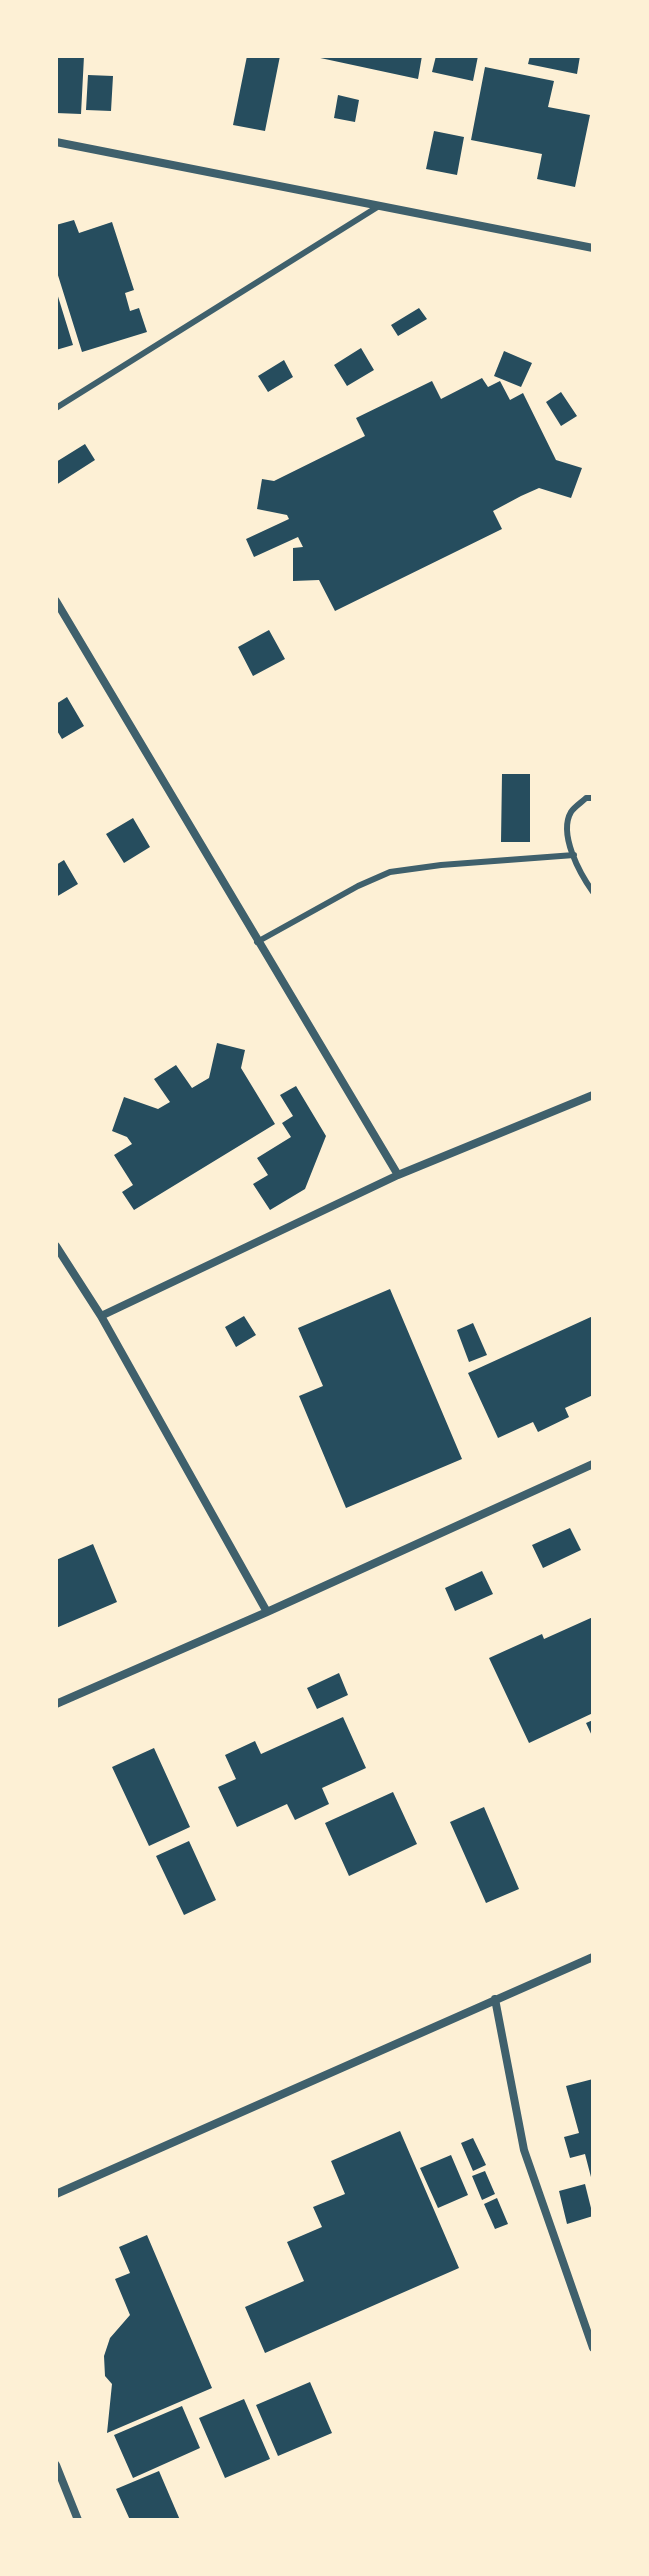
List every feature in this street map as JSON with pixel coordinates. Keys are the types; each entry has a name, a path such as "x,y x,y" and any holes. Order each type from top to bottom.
{"street":[{"path":"56,142 593,248"},
{"path":"56,601 398,1175"},
{"path":"101,1316 398,1175 593,1095"},
{"path":"56,1246 101,1316 267,1612"},
{"path":"56,1704 593,1464"},
{"path":"56,2194 593,1957"},
{"path":"495,1999 524,2150 593,2348"},
{"path":"56,2465 78,2520"}],"lane":[{"path":"56,408 380,205"},
{"path":"593,798 586,798 570,813 567,833 574,855 593,892"},
{"path":"257,942 358,886 390,872 574,855"}],"building":[{"path":"56,56 84,56 81,114 56,113"},
{"path":"247,56 280,56 265,131 233,125"},
{"path":"311,56 422,56 418,79"},
{"path":"436,56 478,56 473,81 432,72"},
{"path":"530,56 580,56 577,74 528,64"},
{"path":"485,67 554,81 548,107 590,115 575,187 537,179 542,154 471,140"},
{"path":"88,75 113,76 111,111 86,110"},
{"path":"338,95 359,100 355,122 334,118"},
{"path":"434,131 464,137 457,175 426,169"},
{"path":"74,220 79,233 112,222 134,290 125,293 130,311 139,308 147,332 82,352 56,269 56,225"},
{"path":"56,290 73,345 56,350"},
{"path":"419,308 427,319 398,336 391,325"},
{"path":"361,348 374,370 347,386 334,365"},
{"path":"504,351 532,363 521,387 494,376"},
{"path":"284,360 293,377 268,392 258,376"},
{"path":"482,378 488,387 500,381 510,400 523,393 556,460 582,468 571,498 539,488 521,496 493,511 502,529 335,611 319,580 293,581 293,548 303,547 298,537 254,557 246,539 289,519 287,515 257,509 262,479 274,481 365,436 356,418 432,381 441,399"},
{"path":"561,392 577,416 561,426 546,402"},
{"path":"85,444 95,460 56,485 56,462"},
{"path":"269,630 285,659 253,676 238,647"},
{"path":"67,697 84,726 62,739 56,729 56,704"},
{"path":"502,774 530,774 530,842 501,842"},
{"path":"133,818 150,847 124,863 106,834"},
{"path":"64,860 78,884 56,897 56,865"},
{"path":"217,1043 245,1050 241,1068 275,1124 134,1210 122,1192 133,1185 114,1155 132,1144 127,1137 112,1131 124,1097 158,1109 170,1102 154,1079 176,1065 192,1088 209,1078"},
{"path":"296,1086 326,1136 305,1189 270,1210 253,1184 268,1175 257,1158 291,1137 282,1123 293,1116 280,1095"},
{"path":"390,1289 462,1459 346,1508 299,1396 323,1386 298,1328"},
{"path":"244,1316 256,1335 236,1347 225,1327"},
{"path":"593,1316 593,1395 565,1408 569,1417 538,1432 533,1422 498,1438 468,1373"},
{"path":"473,1323 487,1355 469,1362 457,1330"},
{"path":"570,1528 581,1550 543,1568 532,1545"},
{"path":"93,1544 117,1602 56,1628 56,1560"},
{"path":"482,1571 493,1594 455,1611 445,1588"},
{"path":"593,1617 593,1713 529,1743 489,1658 542,1634 544,1639"},
{"path":"339,1673 348,1695 317,1709 307,1688"},
{"path":"343,1717 366,1768 322,1788 329,1804 295,1820 287,1804 237,1827 218,1787 236,1779 225,1755 255,1741 261,1754"},
{"path":"593,1720 593,1738 586,1723"},
{"path":"154,1748 190,1827 149,1846 112,1767"},
{"path":"393,1792 417,1844 349,1876 325,1823"},
{"path":"484,1807 519,1889 486,1903 450,1822"},
{"path":"189,1841 216,1900 184,1915 156,1856"},
{"path":"593,2079 592,2181 585,2154 570,2158 564,2137 579,2133 566,2086"},
{"path":"400,2131 459,2268 265,2353 245,2307 304,2281 287,2242 322,2227 313,2207 345,2194 331,2161"},
{"path":"473,2138 486,2165 473,2171 461,2143"},
{"path":"451,2155 468,2195 438,2208 420,2168"},
{"path":"485,2171 495,2194 482,2200 472,2176"},
{"path":"585,2184 593,2216 567,2224 559,2191"},
{"path":"497,2198 508,2224 495,2229 484,2204"},
{"path":"147,2235 212,2388 107,2433 112,2384 105,2376 104,2356 110,2338 130,2315 115,2279 130,2273 119,2247"},
{"path":"310,2382 332,2433 278,2456 256,2405"},
{"path":"244,2399 270,2459 225,2478 199,2418"},
{"path":"182,2406 200,2448 133,2478 114,2435"},
{"path":"159,2471 180,2520 130,2520 116,2489"}]}
